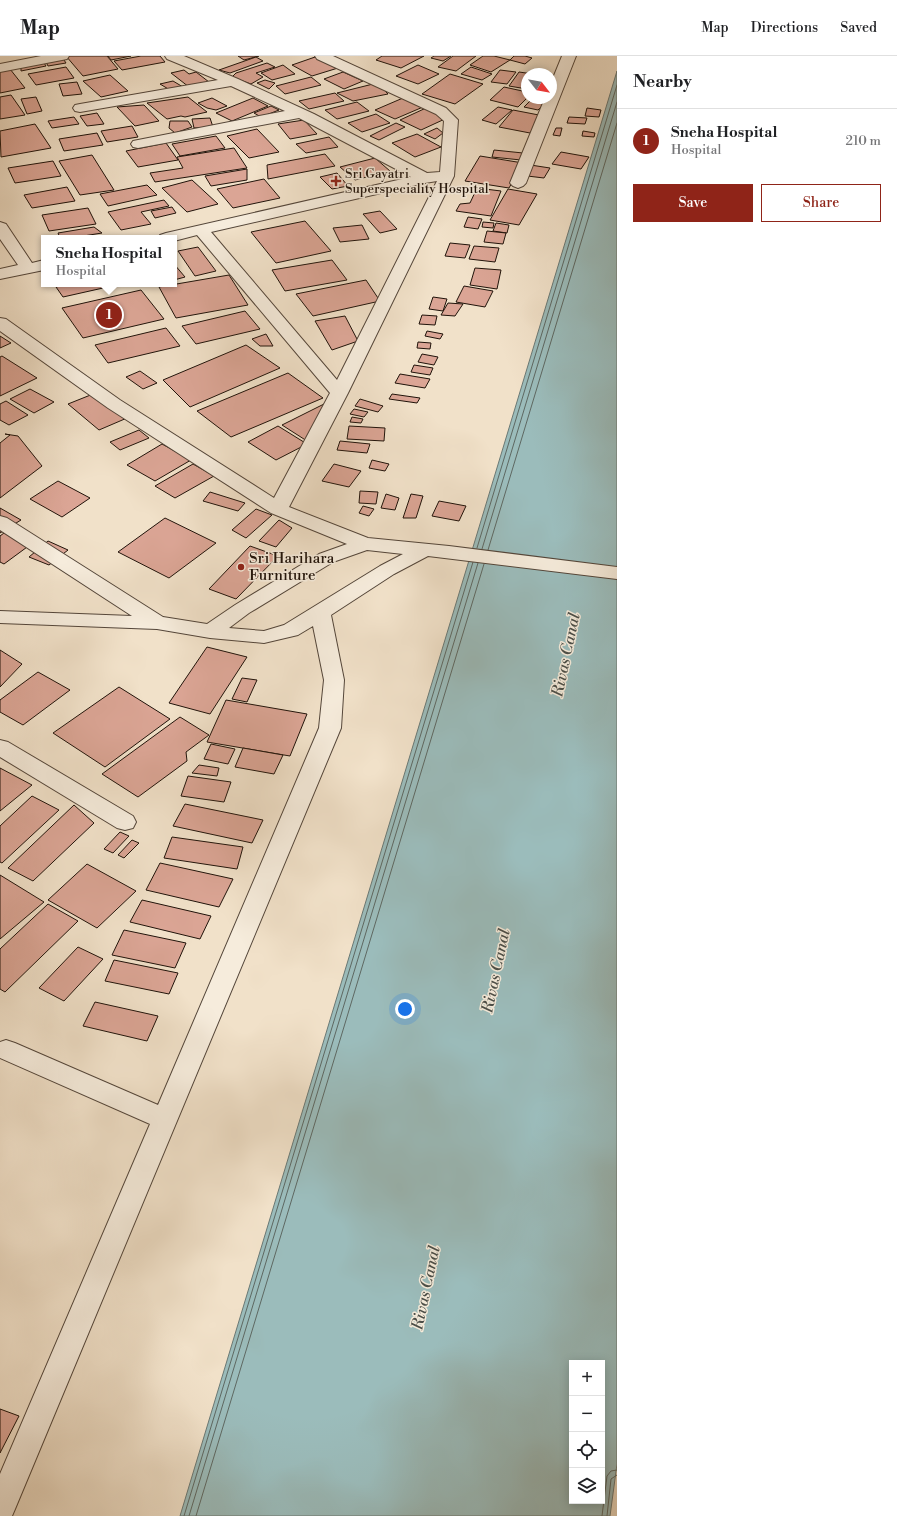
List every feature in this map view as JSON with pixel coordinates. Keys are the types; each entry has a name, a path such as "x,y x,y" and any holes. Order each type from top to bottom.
{"street":[{"path":"0,68 62,56"},
{"path":"172,56 300,113 424,178"},
{"path":"278,509 340,392 447,176 451,120 441,111 322,56"},
{"path":"518,183 569,56"},
{"path":"80,108 233,82"},
{"path":"138,144 300,113"},
{"path":"177,235 424,178 447,176"},
{"path":"0,227 28,268"},
{"path":"201,230 340,392"},
{"path":"0,274 41,266"},
{"path":"0,323 114,404 278,509 365,544 449,552 617,573"},
{"path":"0,522 157,623"},
{"path":"210,632 242,609 326,558 365,544"},
{"path":"0,617 157,623 210,632 264,637 291,630 387,570 425,550"},
{"path":"0,1509 330,728 334,680 320,613"},
{"path":"0,747 125,822"},
{"path":"6,1050 165,1119"}],"water":[{"name":"Rivas Canal","path":"617,71 617,1464 610,1516 180,1516"}],"building":[{"path":"66,56 107,56 118,69 83,76"},
{"path":"108,56 131,56 111,60"},
{"path":"141,56 160,56 165,62 122,70 114,61"},
{"path":"238,56 259,56 244,60"},
{"path":"318,56 338,68 312,76 292,65"},
{"path":"382,56 424,56 401,68 376,60"},
{"path":"434,56 451,56 443,61 431,58"},
{"path":"453,56 476,56 456,71 438,67"},
{"path":"483,56 494,56 510,60 491,72 470,65"},
{"path":"514,56 525,56 532,58 525,64 510,60"},
{"path":"62,57 66,63 48,66 45,60"},
{"path":"256,57 263,61 230,73 219,70"},
{"path":"42,60 46,66 21,71 21,65"},
{"path":"267,63 275,67 256,73 263,77 251,84 232,77 236,73"},
{"path":"283,65 295,74 272,80 261,73"},
{"path":"418,65 439,74 418,84 396,76"},
{"path":"66,67 74,78 36,85 28,74"},
{"path":"471,67 492,74 482,80 461,74"},
{"path":"10,69 25,88 0,93 0,70"},
{"path":"184,70 189,74 196,72 209,82 189,87 171,73"},
{"path":"500,70 516,72 507,84 491,82"},
{"path":"343,72 363,81 344,89 324,79"},
{"path":"519,72 521,72 521,88 509,86"},
{"path":"450,74 483,84 455,104 422,94"},
{"path":"110,75 128,91 101,97 83,81"},
{"path":"311,77 321,85 285,94 276,86"},
{"path":"265,80 275,83 269,89 257,83"},
{"path":"173,81 183,87 170,90 160,84"},
{"path":"77,82 82,94 63,96 59,84"},
{"path":"377,83 388,94 353,101 337,93"},
{"path":"504,87 521,91 521,104 518,107 490,100"},
{"path":"335,93 344,101 309,109 299,101"},
{"path":"11,95 25,115 0,119 0,97"},
{"path":"36,97 42,111 27,114 21,99"},
{"path":"188,97 207,112 167,119 147,103"},
{"path":"212,98 227,106 216,110 207,108 198,103"},
{"path":"253,98 268,106 232,121 216,113"},
{"path":"403,98 423,107 395,119 375,110"},
{"path":"357,102 369,111 337,119 325,110"},
{"path":"527,104 544,104 538,110 524,107"},
{"path":"144,105 159,121 135,126 117,107"},
{"path":"271,106 279,110 261,117 254,113"},
{"path":"498,107 512,110 496,124 482,120"},
{"path":"426,108 447,118 421,130 400,120"},
{"path":"587,108 601,110 599,117 585,116"},
{"path":"513,110 544,116 530,133 499,127"},
{"path":"97,113 104,124 87,126 80,116"},
{"path":"376,114 390,123 362,132 348,123"},
{"path":"74,117 79,124 52,128 48,121"},
{"path":"569,117 587,118 585,124 567,123"},
{"path":"210,118 213,127 194,128 192,119"},
{"path":"304,120 317,134 290,139 278,124"},
{"path":"170,121 188,121 192,127 175,133 169,128"},
{"path":"396,123 405,127 379,140 370,136"},
{"path":"35,124 51,148 1,157 0,131"},
{"path":"132,126 138,137 107,142 101,131"},
{"path":"437,128 443,133 435,139 424,134"},
{"path":"556,128 562,128 560,136 553,135"},
{"path":"257,129 279,152 249,158 227,136"},
{"path":"583,131 595,133 594,137 582,136"},
{"path":"97,133 103,145 64,151 59,139"},
{"path":"417,134 441,147 415,157 392,143"},
{"path":"216,136 225,148 180,156 172,144"},
{"path":"329,137 338,147 306,153 296,144"},
{"path":"166,143 178,160 138,167 126,151"},
{"path":"234,148 247,168 155,182 150,173 183,168 177,157"},
{"path":"494,150 523,153 521,160 492,157"},
{"path":"561,152 589,157 581,169 552,164"},
{"path":"325,154 335,166 268,179 267,165"},
{"path":"92,155 114,190 80,195 59,161"},
{"path":"480,156 523,163 509,188 465,181"},
{"path":"375,158 390,171 355,180 340,167"},
{"path":"53,161 61,176 15,183 8,168"},
{"path":"524,164 550,168 544,178 519,175"},
{"path":"247,169 247,180 211,186 205,176"},
{"path":"337,173 348,186 332,189 320,177"},
{"path":"264,179 280,198 233,208 217,189"},
{"path":"192,180 218,204 187,212 162,188"},
{"path":"147,185 157,195 108,206 100,194"},
{"path":"67,187 75,201 32,208 24,195"},
{"path":"477,188 501,191 491,216 456,211 460,204 470,203"},
{"path":"508,189 537,194 519,225 490,220"},
{"path":"164,200 169,206 141,212 151,224 121,230 108,212"},
{"path":"172,207 176,213 155,218 151,211"},
{"path":"88,208 96,224 49,231 42,215"},
{"path":"380,211 397,229 380,233 363,214"},
{"path":"468,217 482,219 478,229 464,227"},
{"path":"305,221 331,251 276,263 251,232"},
{"path":"483,222 494,223 493,228 482,227"},
{"path":"496,223 509,225 507,233 493,231"},
{"path":"362,225 369,239 340,242 333,228"},
{"path":"94,227 102,233 90,235 59,235 58,233"},
{"path":"487,231 506,233 503,244 484,242"},
{"path":"450,243 470,245 465,258 445,256"},
{"path":"474,246 499,248 495,262 469,259"},
{"path":"198,247 216,271 195,276 178,251"},
{"path":"332,260 347,280 285,291 272,270"},
{"path":"177,268 185,277 177,279"},
{"path":"475,268 501,270 497,289 470,285"},
{"path":"229,275 248,305 176,318 159,287 177,287 177,284"},
{"path":"366,280 380,301 313,316 296,294"},
{"path":"464,286 493,291 485,307 456,302"},
{"path":"56,287 108,287 63,297"},
{"path":"141,290 164,319 83,338 62,308"},
{"path":"433,297 447,299 443,311 429,309"},
{"path":"448,303 463,304 455,316 441,315"},
{"path":"245,311 260,329 196,344 182,326"},
{"path":"422,315 437,316 435,325 419,324"},
{"path":"345,316 358,341 332,350 315,321"},
{"path":"166,328 180,346 108,363 95,345"},
{"path":"427,331 443,334 440,339 425,336"},
{"path":"266,334 273,346 260,346 252,339"},
{"path":"0,336 11,343 0,348"},
{"path":"418,342 431,343 430,349 417,348"},
{"path":"246,345 280,368 190,407 163,380"},
{"path":"422,354 438,357 434,365 418,362"},
{"path":"2,356 37,378 0,396 0,357"},
{"path":"414,365 433,368 430,375 411,372"},
{"path":"140,371 157,383 143,389 126,377"},
{"path":"288,373 323,398 231,437 197,411"},
{"path":"400,374 430,379 425,388 395,383"},
{"path":"30,389 54,402 34,413 10,399"},
{"path":"93,394 127,418 99,430 68,404"},
{"path":"392,394 420,398 417,403 389,399"},
{"path":"360,399 383,406 378,412 355,406"},
{"path":"6,401 28,415 9,425 0,420 0,404"},
{"path":"328,402 307,441 282,425"},
{"path":"354,409 368,412 364,417 350,414"},
{"path":"352,417 363,419 361,423 350,422"},
{"path":"278,426 307,444 276,460 248,442"},
{"path":"349,426 385,428 384,441 347,439"},
{"path":"139,430 149,438 120,450 110,442"},
{"path":"5,434 18,436 42,466 0,498 0,443 10,435"},
{"path":"340,441 370,444 367,453 337,450"},
{"path":"162,444 191,460 155,481 127,465"},
{"path":"372,460 389,464 385,471 369,468"},
{"path":"193,464 214,476 175,498 155,486"},
{"path":"334,464 361,471 349,487 322,481"},
{"path":"58,481 90,498 62,517 30,499"},
{"path":"360,491 378,492 376,504 359,503"},
{"path":"210,492 245,503 238,511 203,501"},
{"path":"386,494 399,498 395,510 381,508"},
{"path":"411,494 423,496 416,518 403,518"},
{"path":"439,501 466,506 459,521 432,516"},
{"path":"363,506 374,509 369,516 359,513"},
{"path":"0,508 21,520 0,533"},
{"path":"256,509 272,515 246,538 232,530"},
{"path":"165,518 216,543 169,578 118,552"},
{"path":"279,520 292,528 276,547 259,541"},
{"path":"12,527 38,539 4,564 0,562 0,536"},
{"path":"48,541 68,550 49,565 29,557"},
{"path":"250,546 278,556 236,599 209,589"},
{"path":"207,647 247,657 210,714 169,703"},
{"path":"0,650 22,664 0,687"},
{"path":"38,672 70,690 23,725 0,712 0,700"},
{"path":"242,678 257,680 247,702 232,699"},
{"path":"119,687 170,719 105,767 53,733"},
{"path":"226,700 307,714 290,756 207,742"},
{"path":"180,717 209,735 186,752 187,761 138,797 102,774"},
{"path":"211,744 235,749 228,764 204,759"},
{"path":"243,748 283,755 274,774 235,767"},
{"path":"199,765 219,768 217,776 192,773"},
{"path":"0,768 32,785 0,811"},
{"path":"188,776 231,782 224,802 181,796"},
{"path":"32,796 59,810 2,863 0,862 0,826"},
{"path":"185,804 263,820 252,843 173,826"},
{"path":"74,805 94,823 33,881 8,868"},
{"path":"120,832 129,836 113,853 104,849"},
{"path":"172,837 243,847 237,869 164,858"},
{"path":"132,840 139,843 124,858 118,855"},
{"path":"160,863 233,879 219,907 146,890"},
{"path":"87,864 136,891 97,928 48,900"},
{"path":"0,875 44,902 0,939"},
{"path":"142,900 211,916 200,939 130,922"},
{"path":"48,904 78,921 5,992 0,989 0,949"},
{"path":"124,930 186,943 175,968 112,955"},
{"path":"78,947 103,959 64,1001 39,988"},
{"path":"114,960 178,973 169,994 105,981"},
{"path":"95,1002 158,1016 147,1041 83,1026"},
{"path":"0,1409 19,1416 0,1453"}],"place":[{"name":"Sri Gayatri Superspeciality Hospital","path":"336,181"},
{"name":"Sneha Hospital","path":"109,315"},
{"name":"Sri Harihara Furniture","path":"241,567"}]}
